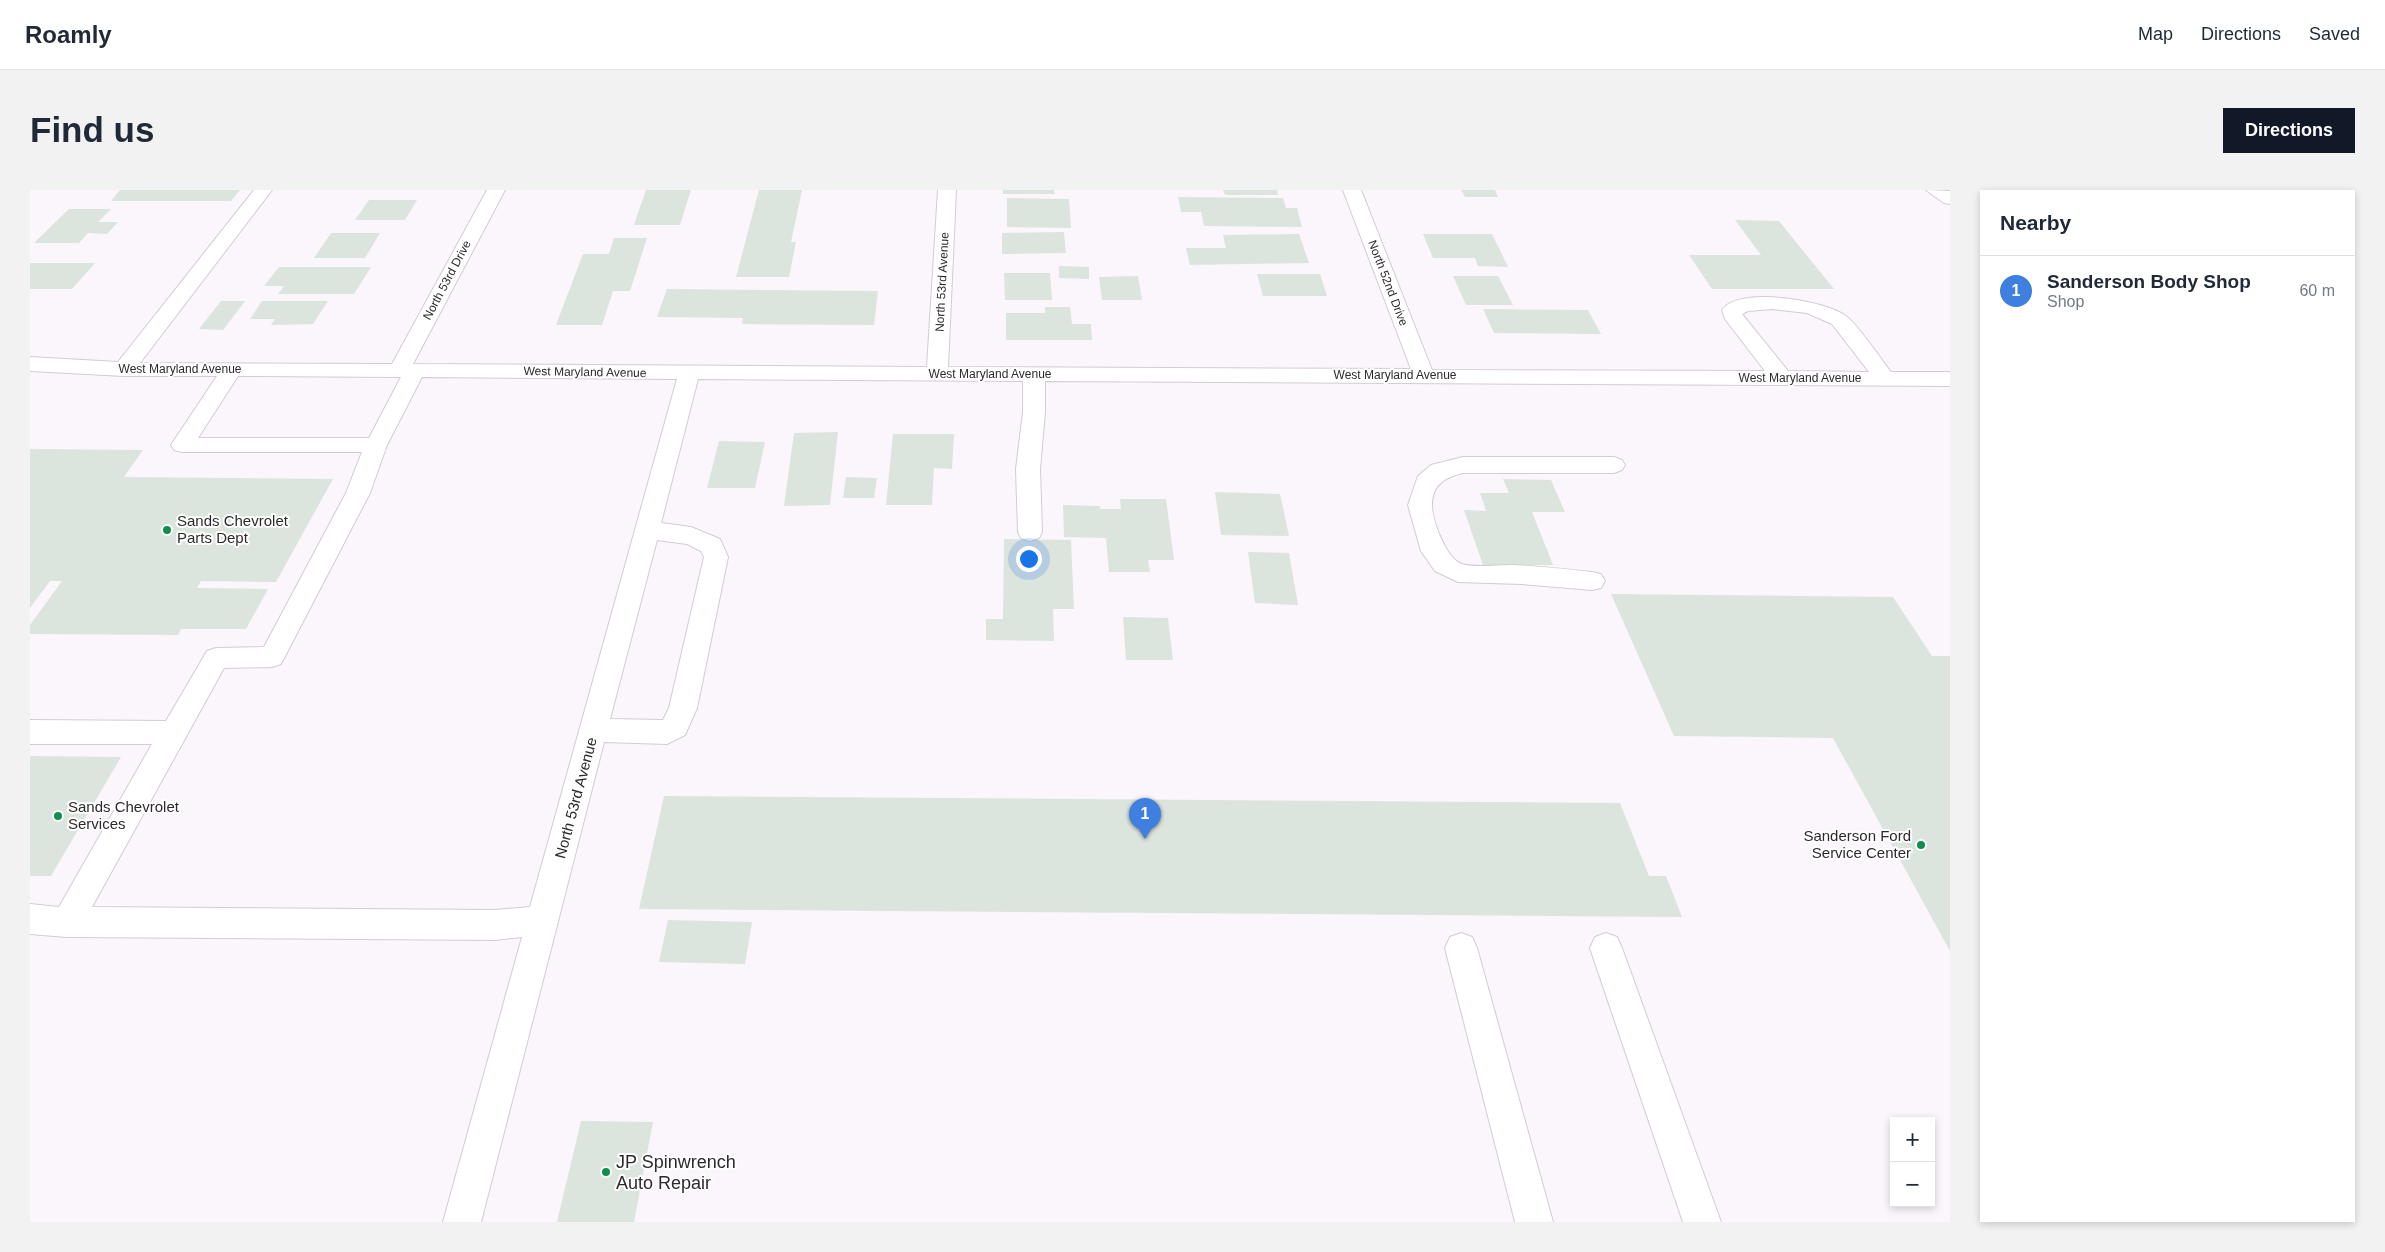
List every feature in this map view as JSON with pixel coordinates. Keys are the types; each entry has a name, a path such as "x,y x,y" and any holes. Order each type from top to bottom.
{"street":[{"path":"124,369 263,190"},
{"name":"North 53rd Drive","path":"173,733 216,658 272,657 358,493 407,370 496,190"},
{"name":"North 53rd Avenue","path":"937,374 947,190"},
{"name":"North 52nd Drive","path":"1352,190 1424,375"},
{"path":"1935,190 1950,199"},
{"path":"1781,377 1732,315 1732,310 1750,304 1776,303 1810,308 1829,314 1838,320 1885,378"},
{"name":"West Maryland Avenue","path":"30,364 124,369 232,370 1950,379"},
{"path":"232,370 182,445 376,445"},
{"name":"North 53rd Avenue","path":"462,1222 689,373"},
{"path":"1030,532 1028,469 1034,412 1034,374"},
{"path":"1592,581 1522,575 1458,573 1444,566 1433,551 1420,505 1426,482 1439,471 1463,464 1614,464"},
{"path":"594,730 667,732 675,727 683,708 716,557 711,545 691,536 647,530"},
{"path":"30,732 173,733 66,922"},
{"path":"30,919 66,922 495,925 542,921"},
{"path":"1461,948 1534,1222"},
{"path":"1606,948 1702,1222"}],"building":[{"path":"120,190 240,190 231,201 111,201"},
{"path":"646,190 691,190 680,225 634,225"},
{"path":"759,190 802,190 791,242 796,242 789,277 736,277"},
{"path":"1003,190 1054,190 1055,194 1003,194"},
{"path":"1223,190 1277,190 1278,195 1225,195"},
{"path":"1461,190 1495,190 1498,197 1465,197"},
{"path":"1178,197 1283,198 1286,208 1297,208 1302,227 1204,226 1201,212 1181,212"},
{"path":"1007,198 1069,199 1071,228 1007,227"},
{"path":"369,200 417,200 405,220 355,220"},
{"path":"69,209 111,209 98,222 118,222 107,234 88,233 79,243 34,243"},
{"path":"1735,220 1779,221 1834,289 1712,289 1689,255 1761,255"},
{"path":"1064,232 1066,253 1002,254 1002,233"},
{"path":"331,233 380,233 365,258 314,258"},
{"path":"1299,234 1309,263 1190,265 1186,248 1226,248 1223,235"},
{"path":"1423,234 1492,234 1508,267 1478,266 1475,258 1433,258"},
{"path":"614,238 647,238 630,291 613,291 602,325 556,325 583,254 609,254"},
{"path":"30,263 95,263 72,289 30,289"},
{"path":"1059,266 1089,267 1089,279 1059,278"},
{"path":"279,267 371,267 354,294 278,294 284,286 264,286"},
{"path":"1004,273 1050,273 1052,300 1005,300"},
{"path":"1257,274 1320,274 1327,296 1263,296"},
{"path":"1138,276 1142,300 1102,300 1099,277"},
{"path":"1453,276 1498,276 1513,305 1466,305"},
{"path":"667,289 878,291 874,325 742,324 743,318 657,317"},
{"path":"221,301 245,301 223,330 199,329"},
{"path":"262,301 328,301 313,324 271,325 275,319 250,319"},
{"path":"1045,307 1070,307 1072,324 1091,324 1092,340 1006,340 1006,313 1045,313"},
{"path":"1483,309 1588,310 1601,334 1494,333"},
{"path":"838,432 830,505 784,506 794,433"},
{"path":"893,434 954,434 952,469 934,468 932,505 886,505"},
{"path":"719,441 765,442 755,488 707,488"},
{"name":"Sands Chevrolet Parts Dept","path":"30,449 143,450 124,477 333,479 276,582 201,581 197,588 268,589 246,629 181,629 178,635 30,634 30,625 62,581 50,581 30,608"},
{"path":"846,477 877,478 874,498 843,498"},
{"path":"1503,479 1551,480 1565,512 1532,512 1553,565 1483,565 1464,510 1486,511 1480,493 1509,493"},
{"path":"1215,492 1280,494 1289,536 1221,535"},
{"path":"1120,499 1166,499 1174,560 1148,560 1150,572 1109,572 1106,538 1064,537 1063,505 1100,506 1100,509 1121,509"},
{"path":"1004,539 1071,540 1074,609 1053,609 1054,641 986,640 986,619 1003,619"},
{"path":"1248,552 1289,553 1298,605 1255,603"},
{"name":"Sanderson Ford Service Center","path":"1611,594 1893,597 1932,656 1950,656 1950,951 1833,738 1674,736"},
{"path":"1123,617 1168,618 1173,660 1126,660"},
{"name":"Sands Chevrolet Services","path":"30,756 121,757 51,876 30,876"},
{"path":"664,796 1620,803 1649,876 1666,876 1682,917 639,909"},
{"path":"668,920 752,922 745,964 659,962"},
{"name":"JP Spinwrench Auto Repair","path":"581,1121 653,1122 634,1222 557,1222"}],"place":[{"name":"Sands Chevrolet Parts Dept","path":"167,530"},
{"name":"Sands Chevrolet Services","path":"58,816"},
{"name":"Sanderson Body Shop","path":"1145,839"},
{"name":"Sanderson Ford Service Center","path":"1921,845"},
{"name":"JP Spinwrench Auto Repair","path":"606,1172"}]}
